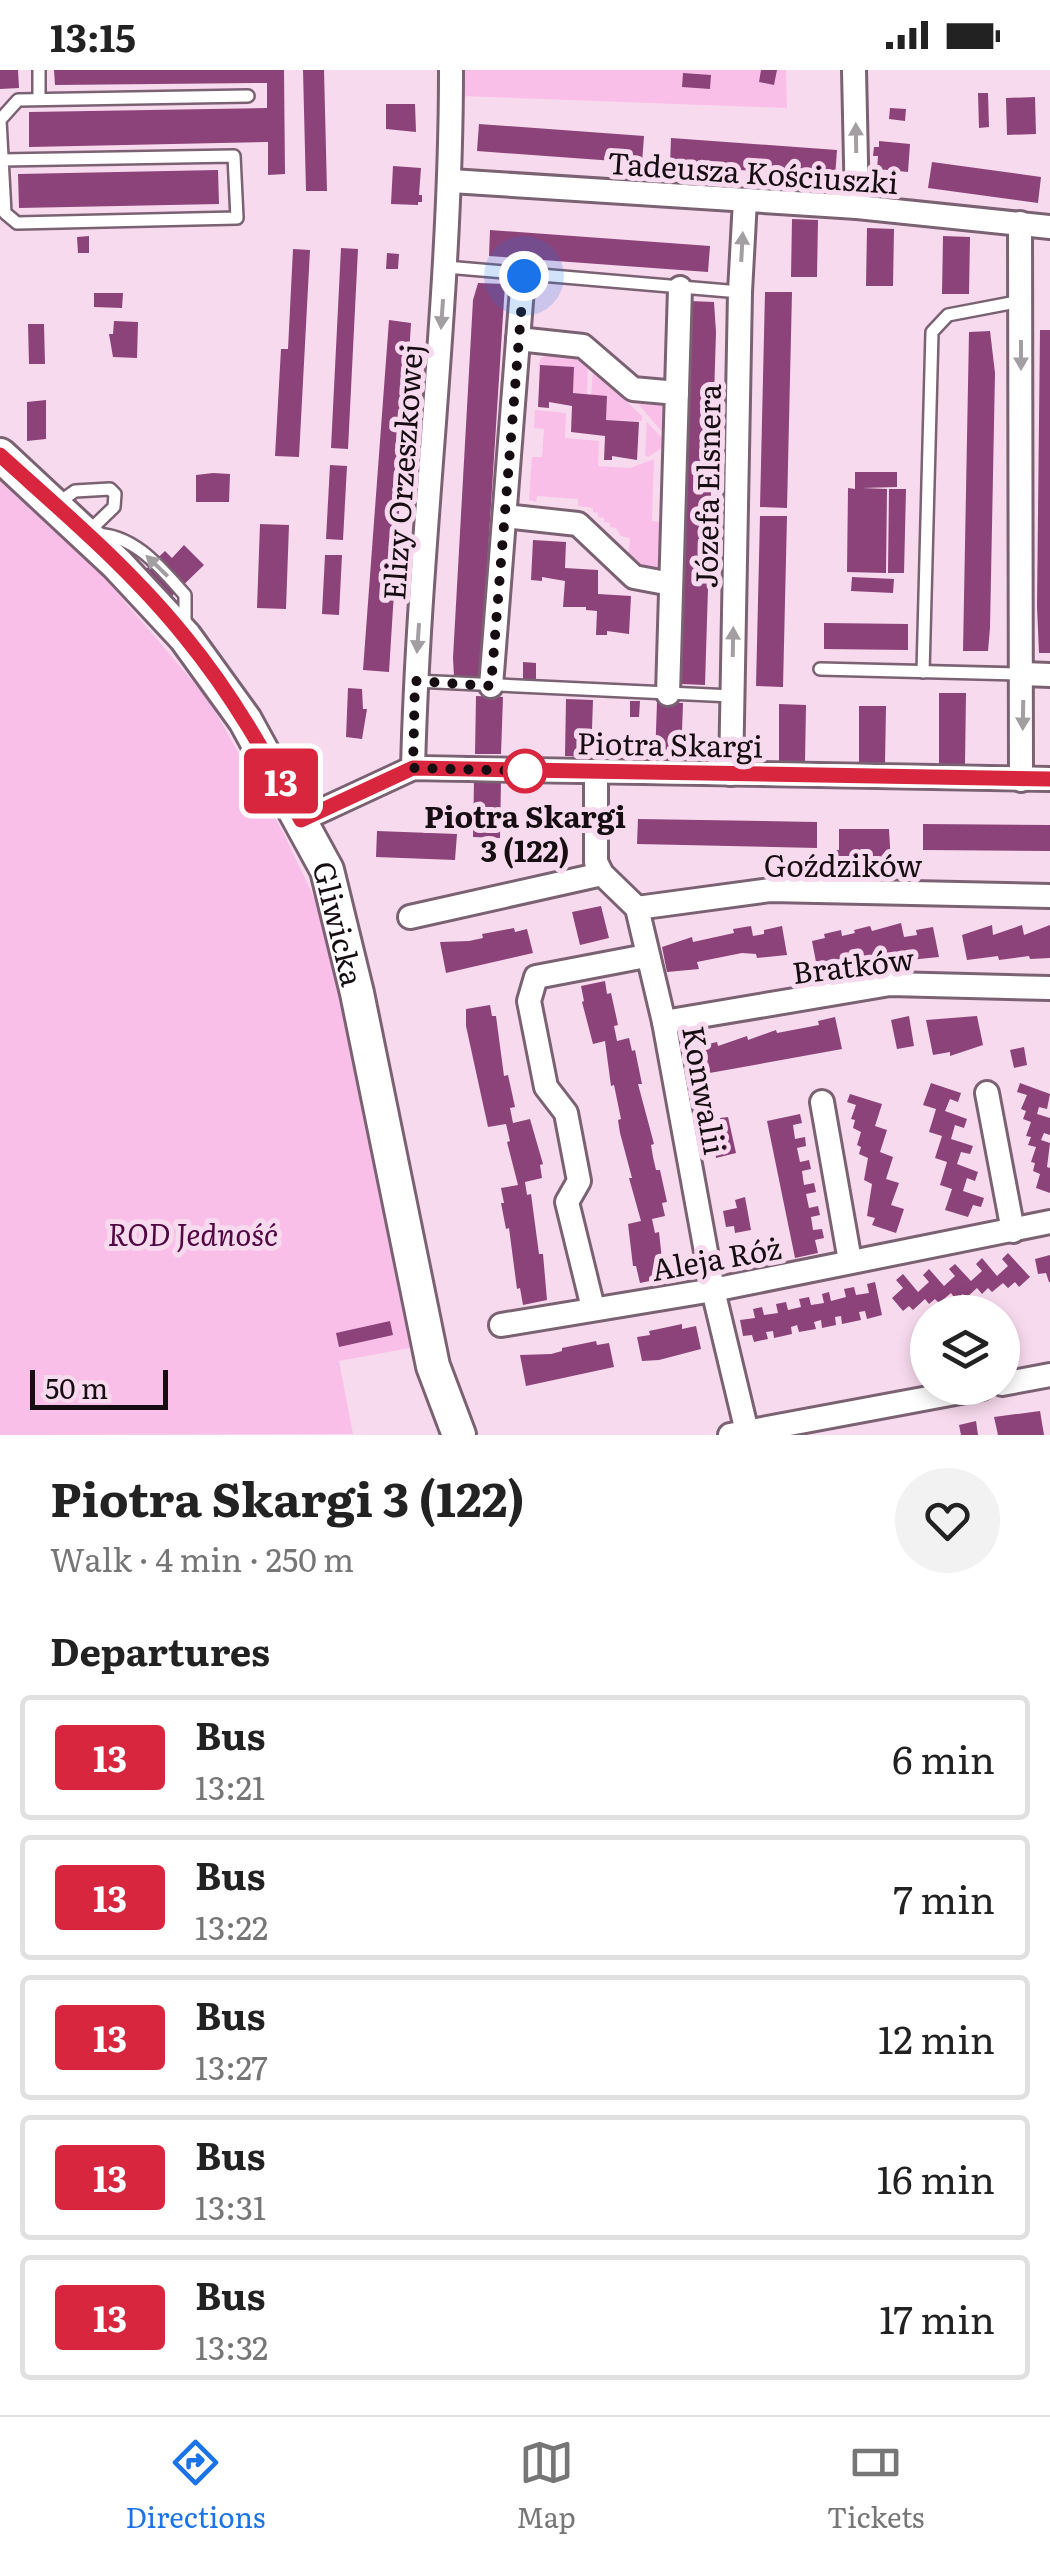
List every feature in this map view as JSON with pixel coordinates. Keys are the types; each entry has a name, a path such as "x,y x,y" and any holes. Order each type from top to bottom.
{"main road":[{"name":"Gliwicka","path":"0,455 86,534 185,636 245,720 327,870 433,1366 459,1435"}],"street":[{"name":"Elizy Orzeszkowej","path":"413,768 415,681 451,181 450,70"},
{"path":"854,70 857,207"},
{"name":"Tadeusza Kościuszki","path":"451,181 857,207 1050,227"},
{"name":"Józefa Elsnera","path":"731,774 745,200"},
{"path":"1020,223 1021,780"},
{"path":"491,686 524,276"},
{"name":"Józefa Elsnera","path":"668,694 680,288"},
{"path":"518,340 583,346 633,389 677,393"},
{"path":"504,516 578,524 634,577 671,584"},
{"path":"1023,674 1050,675"},
{"name":"Piotra Skargi","path":"301,820 413,768 1050,779"},
{"path":"596,772 596,862 602,874 638,908"},
{"path":"410,917 602,874"},
{"name":"Goździków","path":"638,908 770,890 1050,896"},
{"name":"Konwalii","path":"638,908 664,1022 738,1433"},
{"path":"593,1308 567,1202 579,1181 566,1112 546,1087 528,1001 536,977 646,956"},
{"name":"Bratków","path":"664,1022 890,984 1050,988"},
{"path":"987,1094 1013,1231"},
{"path":"822,1102 850,1262"},
{"name":"Aleja Róż","path":"501,1325 713,1290 1050,1222"},
{"path":"1020,1381 1050,1375"},
{"path":"738,1433 910,1401"}],"lane":[{"path":"39,70 39,99"},
{"path":"1,160 234,156 237,218 16,223 5,213 1,160 0,120 18,100 248,96"},
{"path":"446,267 740,292"},
{"path":"923,672 932,332 948,315 1020,301"},
{"path":"55,506 74,491 110,489 115,494 114,507 86,534"},
{"path":"820,668 1023,674"},
{"path":"415,681 732,696"}],"green space":[{"path":"461,70 786,70 787,108 462,96"},
{"path":"548,355 577,359 588,365 587,394 573,393 574,367 538,366 541,358"},
{"path":"593,370 642,416 642,421 606,420 606,396 591,396"},
{"path":"639,405 669,406 669,440"},
{"path":"535,410 566,413 565,438 599,441 598,466 630,468 654,459 652,521 670,523 668,568 646,575 628,556 630,538 621,536 593,508 578,506 578,499 537,496 536,502 529,500 532,457 542,457 544,429 534,428"},
{"path":"647,422 668,444 648,457 645,455"},
{"name":"ROD Jedność","path":"0,474 84,554 208,699 282,830 321,912 415,1347 339,1361 353,1434 0,1435"}],"building":[{"path":"0,70 18,70 19,88 0,89"},
{"path":"54,70 284,70 285,174 268,175 268,142 29,147 29,112 267,108 267,83 55,85"},
{"path":"303,70 324,70 327,191 306,191"},
{"path":"761,70 777,70 774,85 759,82"},
{"path":"683,73 711,75 710,89 682,87"},
{"path":"978,93 988,93 989,127 979,128"},
{"path":"1035,97 1036,134 1007,135 1006,98"},
{"path":"386,104 415,104 416,132 386,129"},
{"path":"890,108 906,109 905,121 889,119"},
{"path":"479,124 644,136 642,163 477,151"},
{"path":"671,138 837,150 835,177 670,165"},
{"path":"879,141 910,144 908,172 877,169 878,156 873,156"},
{"path":"932,162 1041,177 1038,203 928,188"},
{"path":"393,166 421,168 422,202 418,205 391,204"},
{"path":"218,170 219,204 19,208 18,174"},
{"path":"792,219 818,220 817,277 791,277"},
{"path":"867,228 894,229 893,286 866,286"},
{"path":"490,230 710,246 708,272 489,256"},
{"path":"89,236 89,253 78,253 77,237"},
{"path":"943,236 970,237 969,294 942,294"},
{"path":"341,248 358,249 348,449 331,448"},
{"path":"293,249 310,250 299,457 275,456 281,349 288,349"},
{"path":"387,253 399,254 398,269 386,269"},
{"path":"478,283 505,284 480,678 454,677 453,658 473,300"},
{"path":"765,292 792,292 787,508 760,507"},
{"path":"94,293 123,293 122,308 94,307"},
{"path":"690,301 714,302 716,332 705,685 681,684"},
{"path":"389,320 411,323 389,672 363,670"},
{"path":"114,321 138,322 137,358 113,357 109,334 113,334"},
{"path":"28,324 44,324 45,364 29,364"},
{"path":"1040,330 1050,330 1050,653 1039,653 1037,606"},
{"path":"990,331 995,373 990,628 988,651 963,651 969,332"},
{"path":"540,365 574,367 573,393 607,396 606,420 639,422 637,460 612,456 612,460 604,460 605,436 571,432 572,406 549,402 549,408 538,407"},
{"path":"46,400 46,439 27,441 27,402"},
{"path":"330,465 347,466 343,540 326,539"},
{"path":"855,472 897,472 897,487 862,488 887,489 886,573 847,572 848,488 855,489"},
{"path":"230,474 229,502 196,502 196,475"},
{"path":"889,489 906,489 904,573 888,573"},
{"path":"760,516 787,516 783,687 756,686"},
{"path":"260,524 289,525 286,609 257,608"},
{"path":"533,540 566,542 565,568 598,570 598,594 631,596 629,634 607,631 607,635 596,635 597,611 563,607 565,581 542,577 542,581 531,580"},
{"path":"184,545 204,565 170,598 144,571 165,551 172,558"},
{"path":"325,555 342,555 339,615 322,614"},
{"path":"852,577 894,579 893,593 851,591"},
{"path":"824,623 908,624 908,650 824,649"},
{"path":"523,662 536,663 536,679 523,679"},
{"path":"348,688 362,689 363,709 367,709 362,739 346,737"},
{"path":"939,693 966,693 965,764 939,764"},
{"path":"476,696 503,697 501,754 475,754"},
{"path":"566,699 593,700 591,757 565,756"},
{"path":"630,701 640,701 639,717 630,717"},
{"path":"657,702 683,703 681,760 655,759"},
{"path":"779,704 806,705 805,762 779,762"},
{"path":"859,706 886,706 885,764 859,763"},
{"path":"474,780 501,780 500,838 473,837"},
{"path":"638,819 817,822 817,848 637,844"},
{"path":"923,824 1050,825 1050,851 923,850"},
{"path":"839,829 889,829 891,864 834,862 834,850 839,850"},
{"path":"377,831 457,834 455,860 376,857"},
{"path":"601,906 609,938 580,945 572,912"},
{"path":"901,923 904,937 933,927 939,957 909,960 907,952 863,961 863,957 816,962 812,941 825,938 824,934 841,930 842,936 870,926 872,931"},
{"path":"992,925 993,935 1022,925 1024,935 1050,925 1050,958 999,960 998,956 967,960 962,935"},
{"path":"751,926 753,936 782,926 787,955 757,958 756,954 742,953 697,962 699,969 667,972 662,947"},
{"path":"514,928 515,932 527,929 533,953 446,973 440,942 469,941 483,938 482,934"},
{"path":"605,981 618,1025 614,1026 617,1041 629,1038 632,1051 635,1050 642,1084 638,1084 654,1144 653,1157 667,1202 662,1203 665,1216 652,1219 655,1233 659,1232 664,1278 640,1283 633,1266 628,1224 641,1221 620,1133 621,1119 614,1085 611,1086 605,1041 593,1044 582,1002 581,986"},
{"path":"490,1005 492,1016 496,1016 504,1076 508,1075 515,1107 510,1108 513,1123 530,1119 543,1164 542,1178 525,1182 527,1195 531,1194 539,1254 543,1254 547,1300 523,1305 501,1203 501,1188 518,1185 507,1142 510,1141 506,1124 488,1127 466,1026 466,1009"},
{"path":"909,1016 914,1046 897,1049 891,1020"},
{"path":"977,1016 983,1045 950,1056 950,1052 933,1055 926,1020"},
{"path":"835,1017 842,1049 693,1076 688,1052 701,1050 700,1046 717,1042 718,1046 747,1036 748,1040 776,1030 777,1033 819,1025 818,1021"},
{"path":"1024,1047 1027,1065 1014,1068 1010,1050"},
{"path":"931,1083 961,1093 958,1102 950,1099 945,1111 967,1119 964,1128 955,1125 951,1139 973,1146 970,1154 961,1152 957,1164 978,1172 975,1181 967,1178 963,1191 984,1198 981,1207 973,1205 968,1217 945,1210 952,1189 940,1185 947,1162 935,1158 942,1136 929,1132 936,1109 923,1105"},
{"path":"1020,1083 1050,1094 1047,1109 1039,1107 1037,1114 1050,1118 1050,1135 1044,1133 1041,1140 1050,1143 1050,1193 1036,1188 1040,1174 1033,1171 1035,1163 1031,1162 1036,1147 1028,1145 1031,1137 1026,1136 1031,1122 1023,1119 1026,1111 1021,1109 1027,1095 1017,1092"},
{"path":"850,1094 882,1104 875,1126 887,1130 880,1152 893,1157 886,1179 899,1183 891,1205 904,1209 896,1233 872,1225 875,1218 867,1216 872,1184 864,1180 868,1158 859,1154 861,1132 853,1128 855,1120 851,1119 856,1105 847,1102"},
{"path":"800,1114 802,1123 793,1125 795,1139 805,1137 806,1146 797,1148 800,1162 809,1160 811,1169 802,1171 804,1185 814,1183 816,1192 806,1194 809,1208 818,1206 820,1215 811,1217 813,1230 822,1229 824,1238 815,1240 818,1253 795,1258 767,1121"},
{"path":"728,1117 736,1153 716,1158 715,1150 705,1152 701,1132 721,1127 720,1118"},
{"path":"745,1197 751,1230 735,1233 734,1226 726,1227 723,1211 737,1208 735,1200"},
{"path":"1008,1253 1030,1277 1019,1287 1015,1282 1008,1288 1003,1283 982,1294 977,1288 969,1295 910,1295 910,1307 903,1311 892,1298 903,1288 896,1280 903,1274 918,1292 929,1282 923,1275 929,1269 944,1286 955,1276 949,1269 955,1264 971,1281 982,1271 976,1264 982,1258 997,1276 1008,1266 1002,1259"},
{"path":"1050,1255 1049,1282 1046,1273 1038,1274 1035,1259"},
{"path":"875,1282 882,1315 867,1319 865,1311 859,1312 861,1320 842,1324 841,1316 835,1317 836,1325 822,1328 821,1320 814,1322 816,1329 799,1332 797,1325 791,1327 792,1334 774,1338 773,1331 766,1332 768,1339 754,1342 752,1335 743,1336 740,1320 755,1318 753,1309 762,1307 764,1315 778,1313 776,1304 786,1302 788,1310 801,1307 799,1299 809,1297 811,1305 824,1303 822,1294 829,1292 831,1301 846,1297 844,1289 854,1287 856,1295 869,1293 867,1284"},
{"path":"390,1321 393,1335 339,1347 336,1333"},
{"path":"682,1324 682,1329 696,1326 701,1349 642,1361 637,1337"},
{"path":"596,1341 597,1345 609,1343 614,1367 526,1386 520,1355 551,1354"},
{"path":"1040,1411 1044,1435 998,1435 994,1417"},
{"path":"976,1421 978,1435 961,1435 959,1425"}],"bus line":[{"name":"13","path":"0,455 117,564 185,636 245,720 301,820 413,768 1050,779"}],"place":[{"name":"Piotra Skargi 3 (122)","path":"525,771"}],"route":[{"path":"524,276 491,686 415,681 413,768 525,771"}]}
